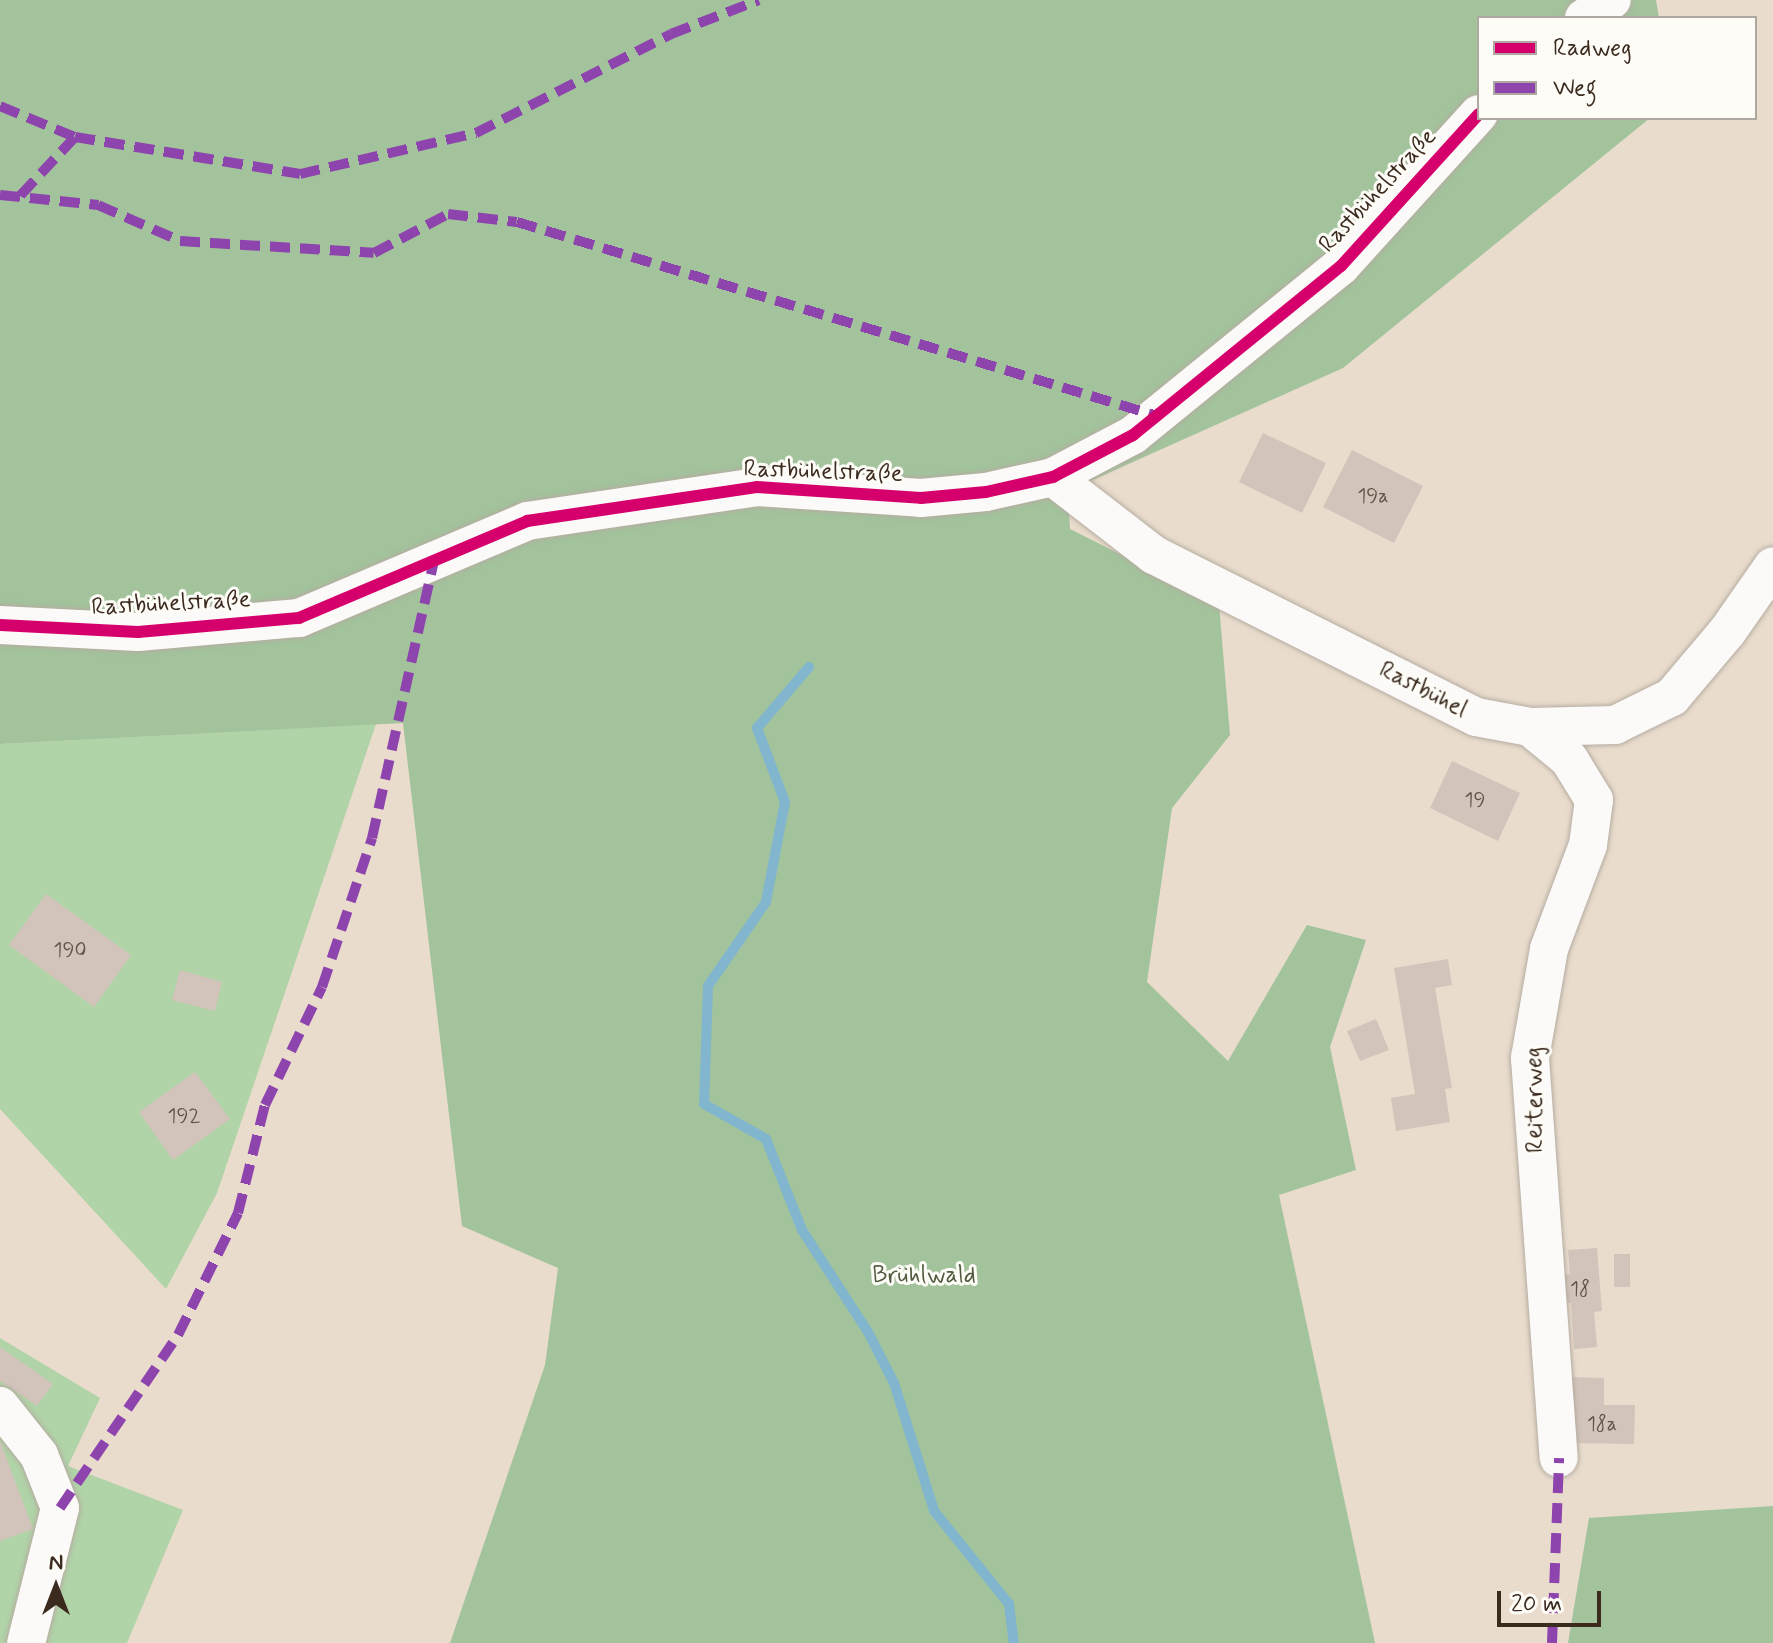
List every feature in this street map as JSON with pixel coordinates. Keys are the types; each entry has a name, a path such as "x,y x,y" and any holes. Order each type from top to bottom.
{"street":[{"path":"1587,16 1612,0"},
{"name":"Rastbühelstraße","path":"0,625 138,632 299,618 527,521 757,487 921,498 986,492 1053,477 1133,435 1341,266 1477,116"},
{"name":"Rastbühel","path":"1053,477 1154,555 1476,717 1530,727 1615,725 1672,697 1727,632 1773,566"},
{"name":"Reiterweg","path":"1530,727 1569,759 1594,800 1588,845 1549,949 1530,1058 1559,1458"},
{"path":"0,1406 39,1455 60,1508 26,1643"}],"green space":[{"name":"Brühlwald","path":"0,0 1656,0 1659,16 1477,16 1477,120 1648,120 1343,368 1068,491 1070,529 1219,604 1230,735 1172,808 1147,982 1228,1061 1307,925 1366,940 1330,1047 1356,1170 1279,1195 1375,1643 450,1643 545,1365 558,1268 462,1226 403,723 0,744"},
{"path":"376,724 217,1193 166,1289 0,1109 0,744"},
{"path":"0,1338 100,1398 68,1466 183,1510 127,1643 0,1643"},
{"path":"1773,1506 1773,1643 1568,1643 1589,1518"}],"building":[{"path":"1263,433 1326,463 1302,513 1239,482"},
{"path":"1352,450 1423,486 1394,543 1323,507"},
{"path":"1452,761 1520,793 1498,841 1430,808"},
{"path":"46,894 131,955 94,1007 9,945"},
{"path":"1448,959 1452,985 1435,988 1452,1088 1445,1089 1450,1122 1396,1131 1391,1098 1415,1094 1394,968"},
{"path":"180,970 222,982 215,1011 172,1000"},
{"path":"1376,1019 1389,1050 1360,1061 1347,1031"},
{"path":"195,1072 230,1119 173,1160 139,1112"},
{"path":"1597,1248 1602,1311 1594,1312 1597,1347 1574,1349 1571,1303 1560,1303 1558,1275 1570,1274 1568,1250"},
{"path":"1614,1254 1630,1254 1630,1287 1614,1287"},
{"path":"0,1347 53,1384 37,1406 0,1381"},
{"path":"1570,1377 1604,1378 1604,1405 1635,1405 1634,1444 1569,1443"},
{"path":"0,1441 33,1529 0,1541"}],"waterway":[{"path":"809,667 757,728 785,802 766,902 708,986 704,1104 766,1139 802,1230 868,1332 894,1383 934,1511 1009,1604 1014,1643"}],"marked path":[{"path":"75,137 300,174 476,133 671,34 759,0"},
{"path":"0,106 75,137 17,199"},
{"path":"0,195 98,205 180,241 374,253 448,214 517,222 1157,416"},
{"path":"60,1508 178,1335 238,1213 265,1105 322,987 372,838 434,561"},
{"path":"1552,1643 1559,1458"}],"cycle path":[{"path":"0,625 138,632 299,618 527,521 757,487 921,498 986,492 1053,477 1133,435 1341,266 1477,116"}]}
